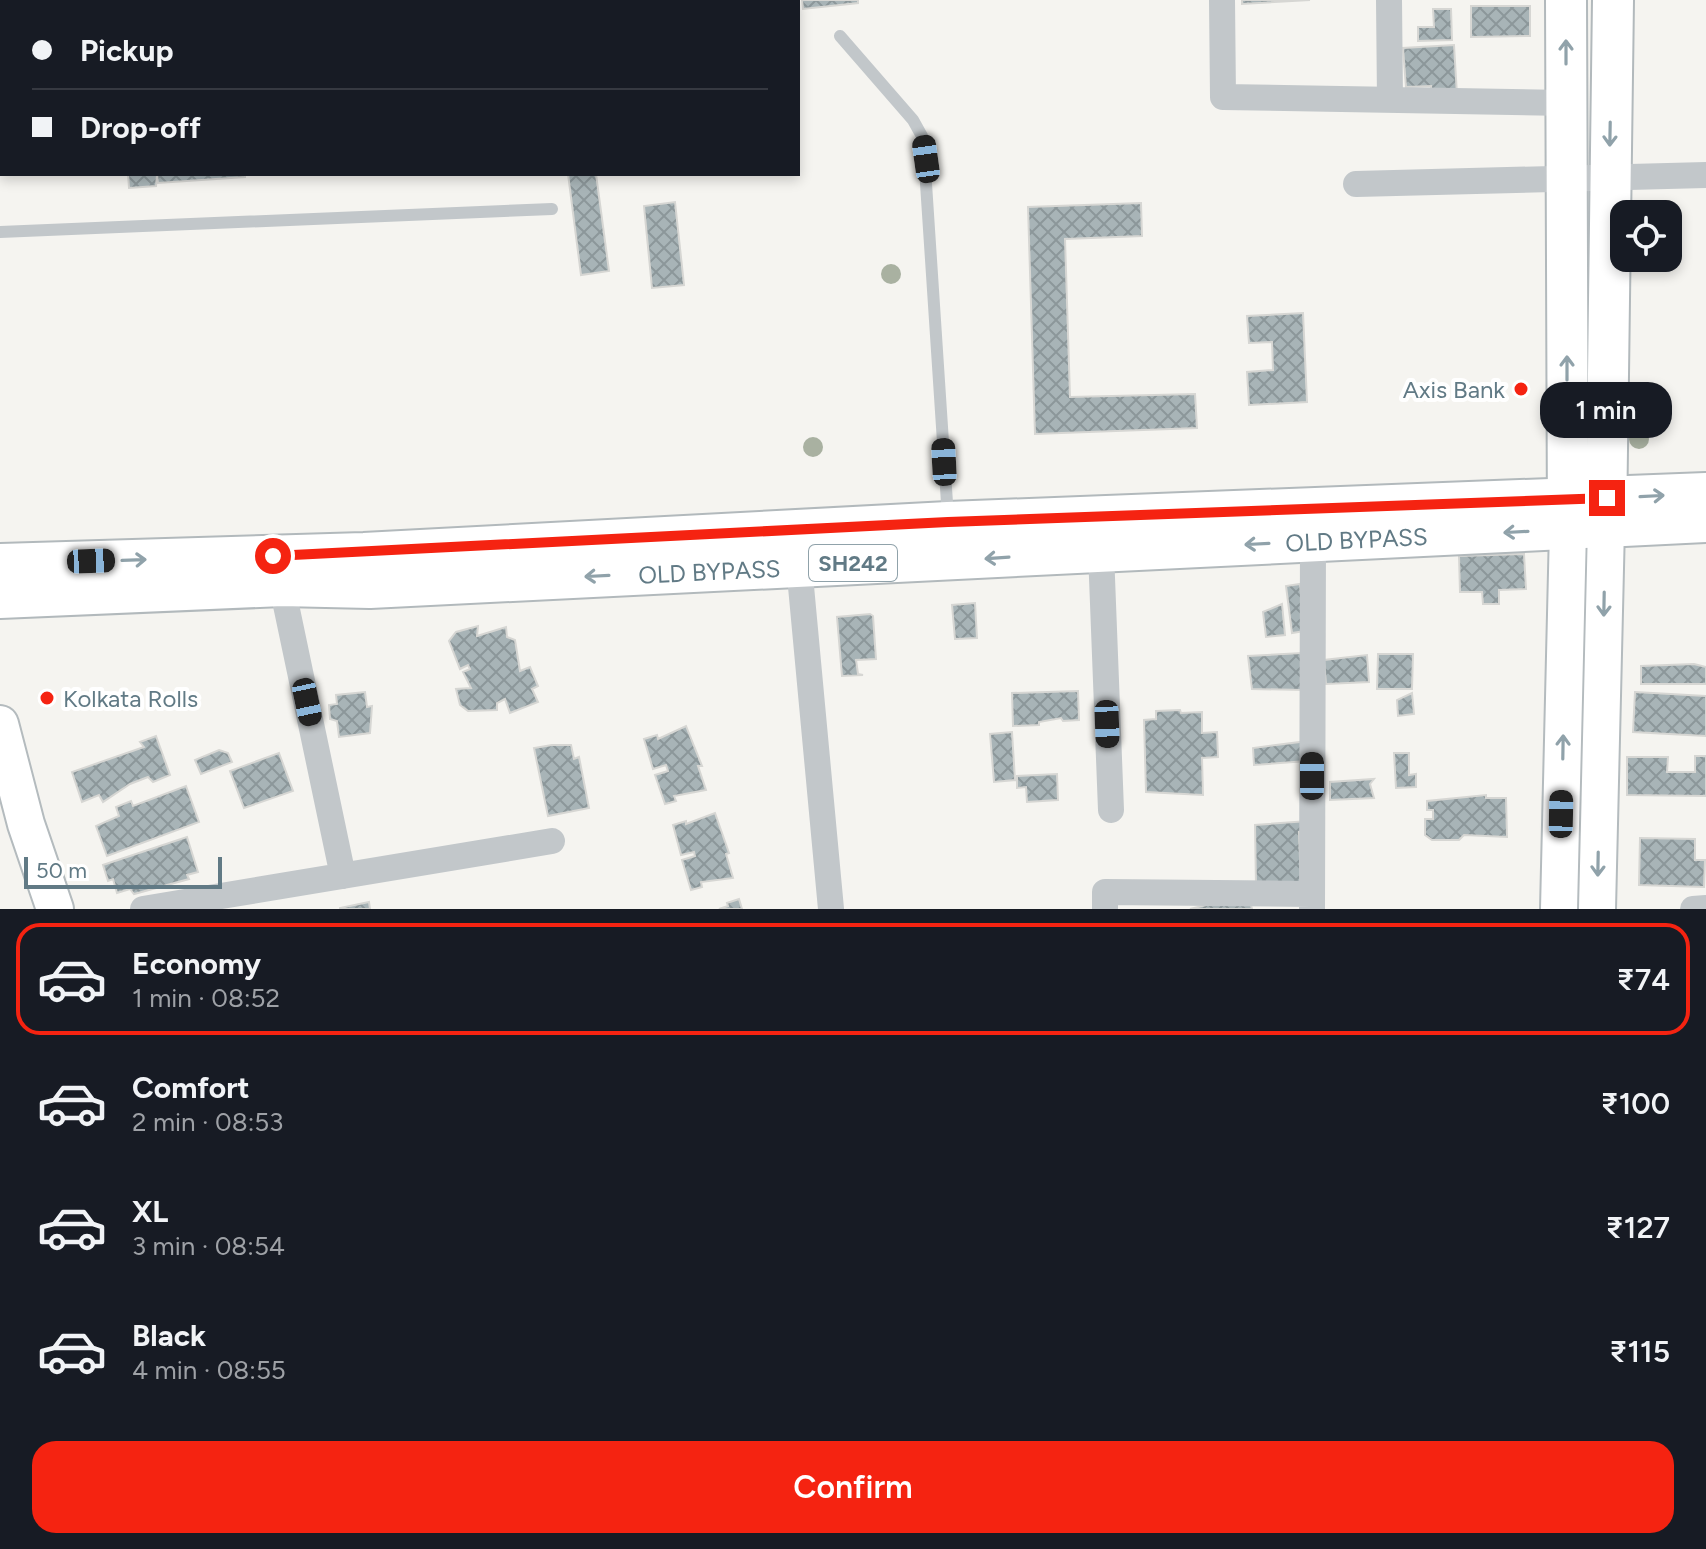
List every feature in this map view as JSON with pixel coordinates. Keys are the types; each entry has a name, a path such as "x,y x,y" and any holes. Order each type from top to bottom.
{"main road":[{"path":"1566,0 1567,177 1587,513"},
{"path":"1587,513 1608,177 1613,0"},
{"path":"0,564 367,571 1587,513 1706,493"},
{"name":"OLD BYPASS","path":"0,598 282,586 367,571 799,565 950,542 1101,552 1313,541 1587,513 1706,522"}],"street":[{"path":"1222,0 1223,97 1566,103"},
{"path":"1389,0 1390,100"},
{"path":"1356,184 1706,175"},
{"path":"1559,909 1587,513"},
{"path":"1587,513 1597,909"},
{"path":"1105,909 1105,892 1312,901 1313,541"},
{"path":"1101,552 1111,810"},
{"path":"799,565 831,909"},
{"path":"282,586 343,876"},
{"path":"0,724 26,824 55,909"},
{"path":"143,909 552,841"},
{"path":"1693,909 1706,908"}],"lane":[{"path":"840,36 913,120 923,138 950,542"},
{"path":"0,232 552,209"}],"building":[{"path":"802,0 858,0 858,3 803,9"},
{"path":"1242,0 1310,0 1242,4"},
{"path":"1471,6 1530,6 1530,36 1471,37"},
{"path":"1433,9 1451,9 1452,40 1418,41 1418,27 1434,27"},
{"path":"1454,45 1457,95 1431,92 1431,86 1406,87 1403,48"},
{"path":"128,176 157,176 156,186 129,188"},
{"path":"157,176 245,176 245,177 158,183"},
{"path":"568,176 596,176 609,271 581,275"},
{"path":"675,202 684,285 652,288 644,206"},
{"path":"1141,203 1142,236 1065,239 1070,397 1195,394 1197,428 1035,434 1028,207"},
{"path":"1303,313 1307,402 1249,405 1247,372 1273,370 1272,342 1249,343 1247,316"},
{"path":"1524,554 1526,589 1499,590 1499,604 1483,604 1482,592 1460,592 1459,556"},
{"path":"1300,584 1305,631 1292,633 1286,586"},
{"path":"975,603 977,638 955,639 952,605"},
{"path":"1282,604 1285,635 1266,637 1263,612"},
{"path":"873,616 876,659 856,660 858,674 863,675 842,676 837,617"},
{"path":"478,626 477,636 506,627 507,637 515,640 520,671 530,667 538,686 532,689 538,702 510,713 505,699 497,703 497,710 468,711 460,705 456,689 471,688 463,672 470,669 468,665 460,669 449,641 456,632"},
{"path":"1302,653 1304,690 1252,689 1248,656"},
{"path":"1378,654 1413,654 1412,689 1377,689"},
{"path":"1367,655 1369,682 1326,684 1324,660"},
{"path":"1694,664 1706,667 1706,684 1641,684 1641,666"},
{"path":"1078,691 1079,720 1063,721 1061,718 1039,722 1039,725 1013,726 1012,693"},
{"path":"365,692 367,707 372,706 370,733 339,737 337,721 330,719 329,705 337,704 336,695"},
{"path":"1635,692 1706,696 1706,736 1633,732"},
{"path":"1412,693 1414,714 1398,716 1397,700"},
{"path":"1180,710 1181,713 1202,712 1202,733 1217,732 1218,757 1202,758 1203,795 1146,792 1144,720 1156,719 1156,711"},
{"path":"686,726 702,766 698,766 706,790 674,796 676,801 665,804 655,775 668,771 666,765 653,769 644,739 657,735 658,739"},
{"path":"1012,732 1015,780 994,782 990,734"},
{"path":"156,736 170,775 153,782 148,777 130,784 103,802 99,795 82,802 72,772 144,747 140,742"},
{"path":"1308,741 1307,761 1254,765 1253,748"},
{"path":"571,745 574,759 579,757 589,808 548,816 534,748"},
{"path":"219,750 228,753 232,762 201,774 195,760"},
{"path":"279,753 293,791 244,808 230,771"},
{"path":"1394,753 1409,753 1409,775 1416,774 1416,787 1396,788"},
{"path":"1695,756 1706,756 1706,796 1627,795 1627,757 1668,757 1667,772 1695,772"},
{"path":"1057,774 1058,800 1027,802 1026,787 1017,788 1017,776"},
{"path":"1374,779 1370,784 1374,798 1330,800 1330,782"},
{"path":"186,786 199,822 107,856 96,826 119,816 116,807 131,801 133,806"},
{"path":"1486,795 1486,798 1506,798 1507,837 1464,835 1459,840 1432,840 1425,835 1425,819 1433,819 1433,810 1427,810 1427,801"},
{"path":"715,813 729,853 726,854 733,878 701,882 702,887 691,890 682,860 695,856 694,852 681,855 673,825 686,821 686,824"},
{"path":"1308,821 1310,831 1299,832 1301,884 1256,886 1255,825"},
{"path":"187,837 198,872 187,875 189,879 134,894 130,889 117,893 113,879 108,881 103,865"},
{"path":"1640,838 1695,839 1695,860 1705,860 1704,887 1639,885"},
{"path":"739,899 742,909 719,909 728,906 727,903"},
{"path":"369,902 370,909 340,909 340,908"},
{"path":"1206,905 1251,905 1252,909 1190,909"}],"place":[{"name":"Axis Bank","path":"1521,389"},
{"name":"Kolkata Rolls","path":"47,698"}],"route":[{"path":"273,556 948,522 1607,498"}]}
